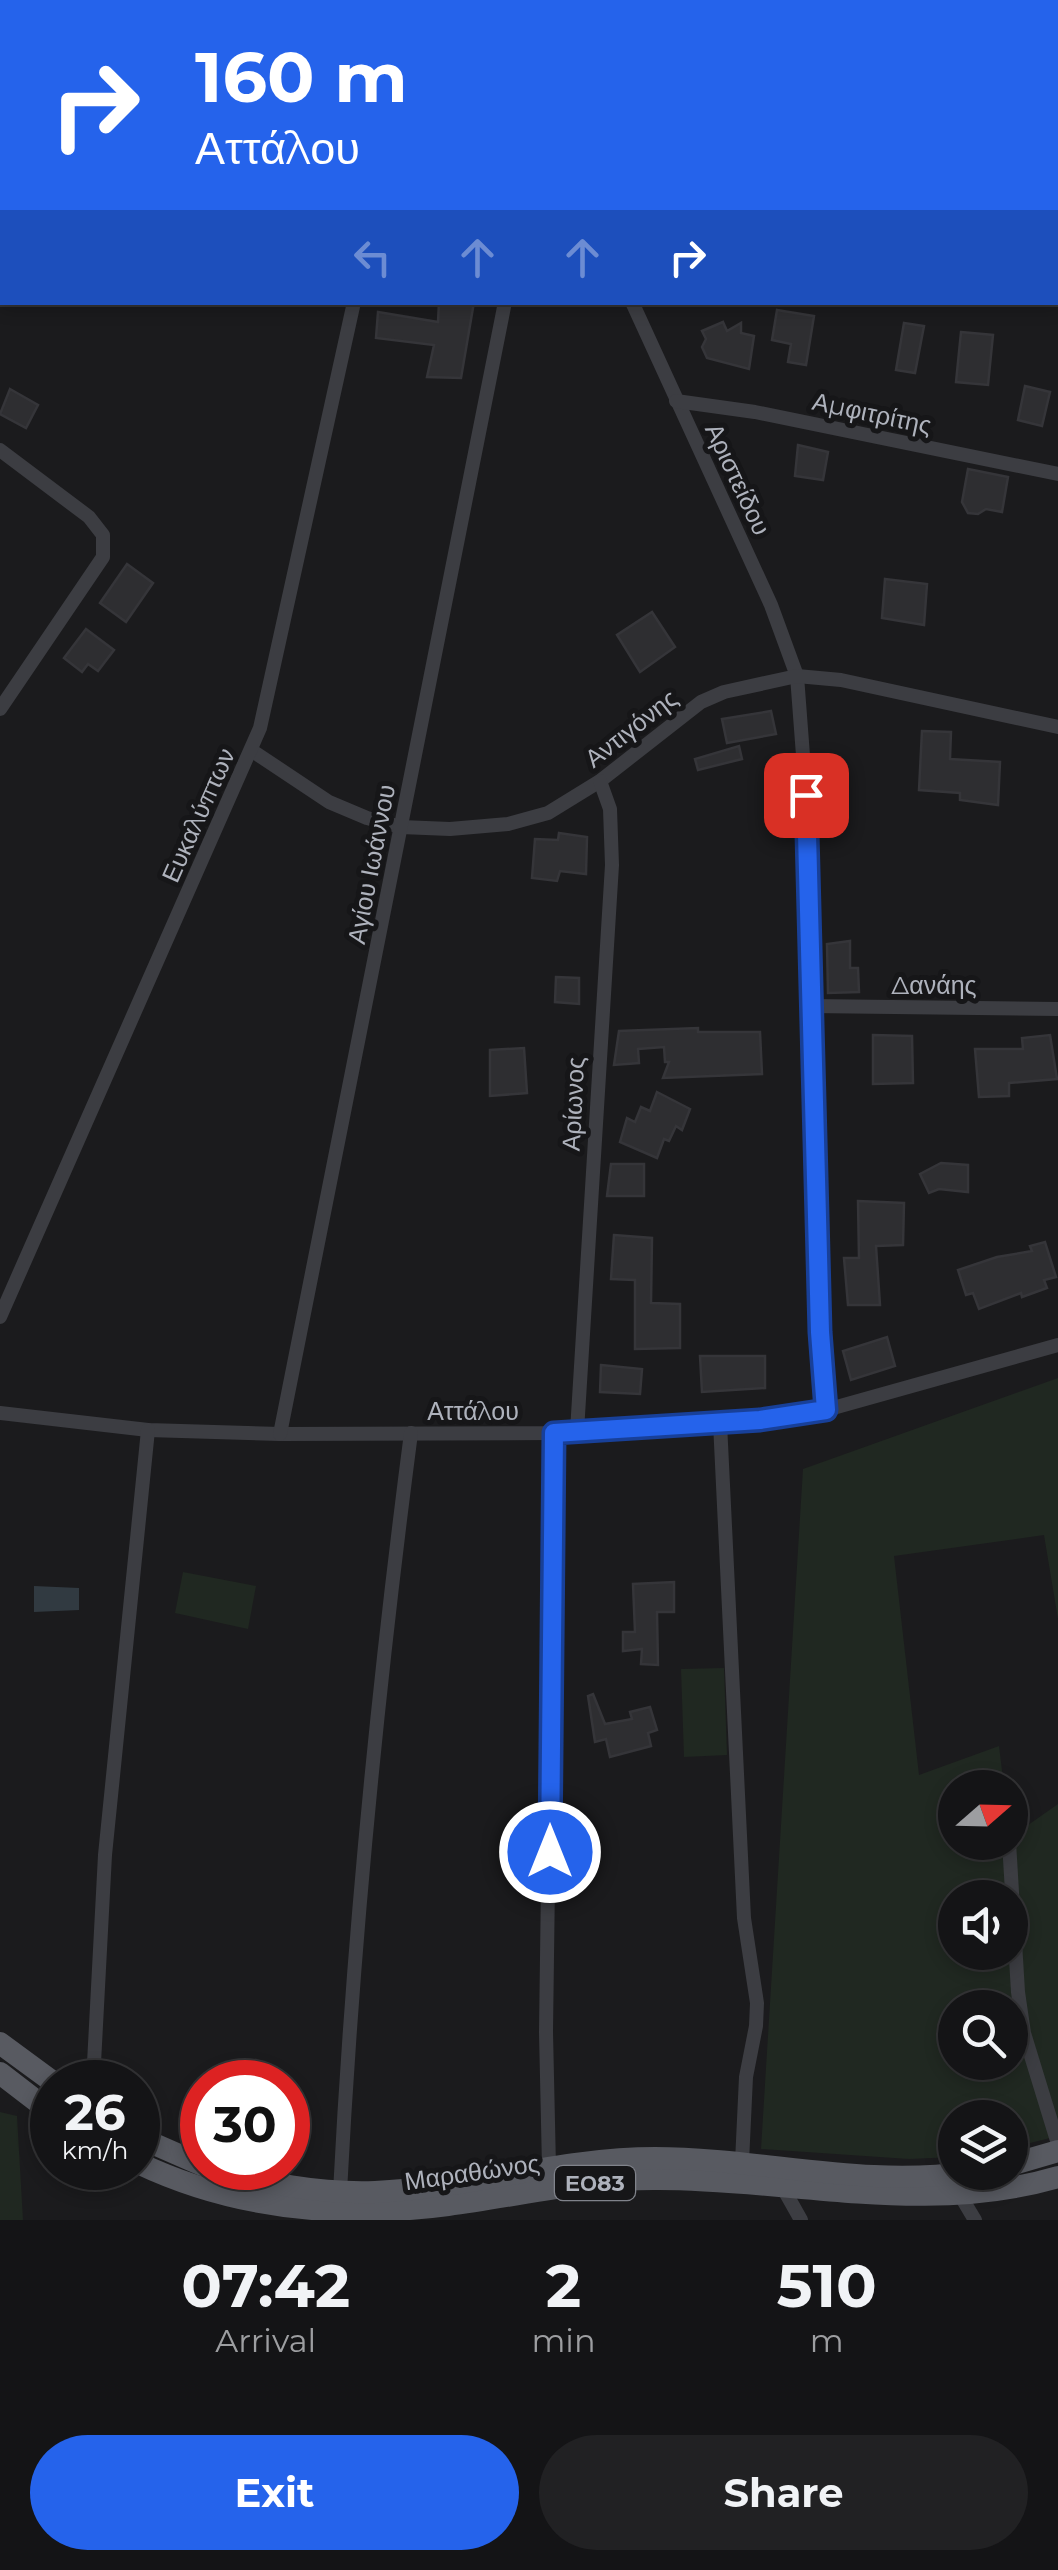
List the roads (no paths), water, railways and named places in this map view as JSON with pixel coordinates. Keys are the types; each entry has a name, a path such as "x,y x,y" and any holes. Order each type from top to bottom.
{"main road":[{"path":"0,2043 30,2065"},
{"path":"0,2073 30,2096"},
{"path":"1028,2158 1058,2148"},
{"name":"Μαραθώνος","path":"310,2189 414,2189 549,2167 657,2158 938,2181"},
{"name":"Μαραθώνος","path":"160,2172 285,2214 411,2210 554,2188 658,2178 896,2197 938,2189"},
{"name":"Μαραθώνος","path":"1028,2186 1058,2177"}],"street":[{"name":"Ευκαλύπτων","path":"0,1317 264,715 353,305"},
{"name":"Αγίου Ιωάννου","path":"280,1434 503,305"},
{"name":"Αριστείδου","path":"633,305 772,605 797,676 806,795 820,1350 826,1410"},
{"name":"Αμφιτρίτης","path":"676,400 755,412 1058,474"},
{"path":"0,450 88,518 103,536 104,557 0,709"},
{"name":"Αντιγόνης","path":"251,750 330,802 367,818 401,827 461,829 522,821 563,805 710,696 797,676 880,687 1058,727"},
{"name":"Αρίωνος","path":"577,1431 612,865 610,809 600,781"},
{"name":"Δανάης","path":"810,1006 1058,1009"},
{"name":"Αττάλου","path":"0,1413 148,1430 280,1434 554,1433 787,1418 1058,1344"},
{"path":"720,1422 742,1894 757,2003 746,2078 742,2162"},
{"path":"94,2060 105,1856 148,1430"},
{"path":"549,2167 546,2032 554,1433"},
{"path":"340,2192 349,2021 373,1751 411,1434"},
{"path":"1010,1860 1024,2033 1058,2148"},
{"path":"783,2188 800,2220"},
{"path":"966,2190 976,2220"}]}
